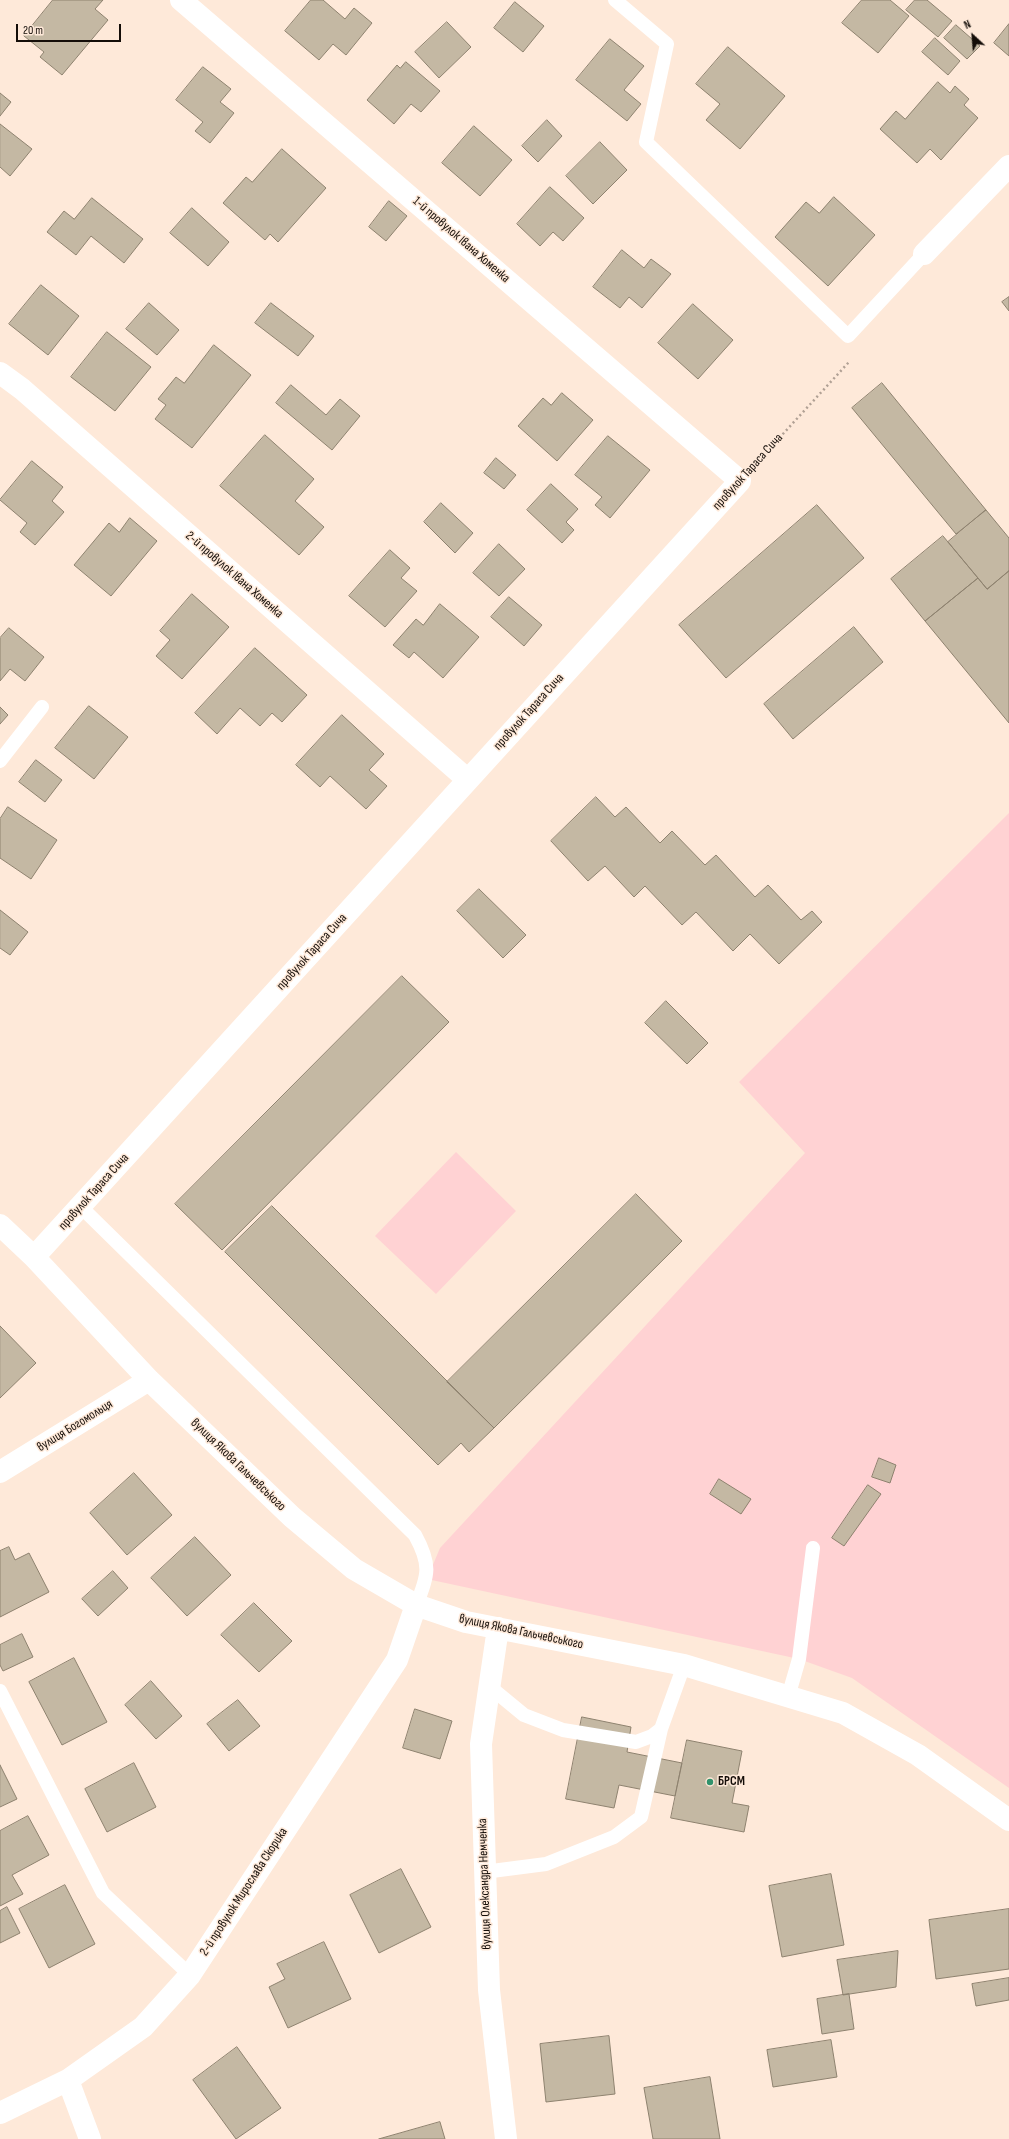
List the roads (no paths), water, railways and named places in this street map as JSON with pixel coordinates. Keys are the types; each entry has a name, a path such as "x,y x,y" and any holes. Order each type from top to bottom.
{"street":[{"name":"1-й провулок Івана Хоменка","path":"181,0 740,481"},
{"path":"924,254 1009,166"},
{"name":"2-й провулок Івана Хоменка","path":"0,372 22,389 468,780"},
{"name":"провулок Тараса Сича","path":"34,1257 740,481"},
{"name":"вулиця Якова Гальчевського","path":"0,1224 34,1257 149,1380 292,1517 354,1569 416,1605 466,1622 684,1665 843,1713 918,1755 1009,1820"},
{"name":"вулиця Богомольця","path":"0,1472 149,1380"},
{"name":"2-й провулок Мирослава Скорика","path":"0,2113 68,2080 143,2027 190,1975 396,1660 416,1605"},
{"name":"вулиця Олександра Немченка","path":"498,1628 481,1744 489,1990 506,2139"},
{"path":"68,2080 90,2139"}],"lane":[{"path":"615,0 667,44 646,142 848,336 924,254"},
{"path":"0,761 42,707"},
{"path":"81,1207 415,1535 425,1553 427,1579 416,1605"},
{"path":"788,1697 799,1659 813,1548"},
{"path":"484,1872 546,1864 614,1837 641,1817 661,1729 684,1665"},
{"path":"490,1687 524,1715 563,1730 636,1742 652,1736 661,1729"},
{"path":"0,1691 103,1893 190,1975"}],"place":[{"name":"БРСМ","path":"710,1782"}]}
